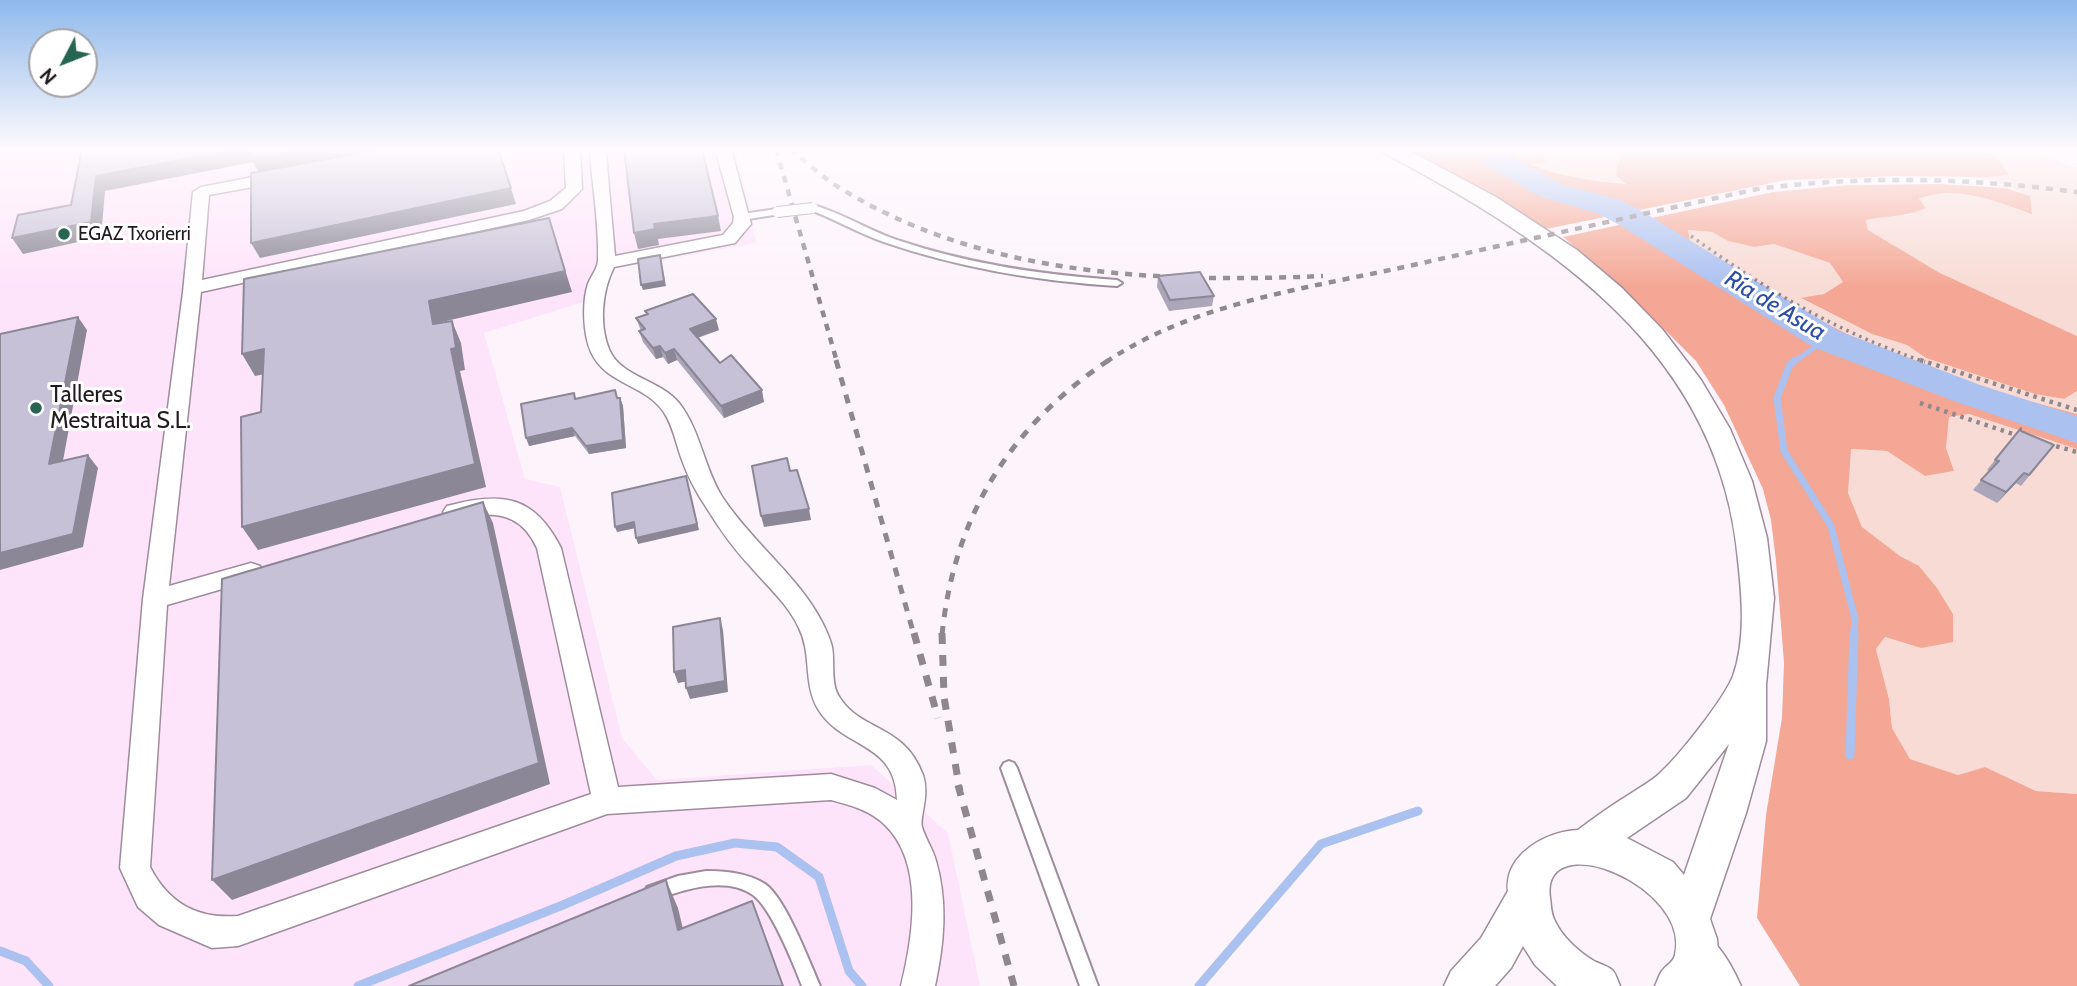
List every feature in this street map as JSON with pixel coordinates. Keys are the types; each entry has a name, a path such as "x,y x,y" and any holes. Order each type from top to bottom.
{"street":[{"path":"201,195 193,288 155,600 135,868 149,897 170,914 196,927 212,933 237,932 607,801 831,787 862,795 894,814 905,826 924,870 927,945 918,986"},
{"path":"193,288 529,215 556,205 567,195"},
{"path":"603,195 607,263 596,288 600,352 618,371 645,385 672,406 685,429 696,471 738,537 790,594 817,638 819,672 824,695 831,707 844,720 878,739 899,757 909,774 913,789 912,810 905,826"},
{"path":"607,263 729,239 742,224 736,195"},
{"path":"1477,195 1566,253 1603,283 1648,327 1684,370 1732,461 1750,524 1758,598 1756,641 1749,679 1746,748 1694,931 1693,968 1677,986"},
{"path":"432,519 489,504 528,515 543,532 549,548 607,801"},
{"path":"155,600 274,565"},
{"path":"1589,845 1673,786 1716,733 1749,679"},
{"path":"1598,986 1567,967 1546,944 1533,920 1528,896 1530,878 1538,863 1569,846 1589,845 1612,850 1647,867 1677,894 1724,986"},
{"path":"1466,986 1496,953 1528,896"}],"lane":[{"path":"742,217 813,208 831,213 856,228 950,258 1071,280 1116,283"},
{"path":"1009,768 1089,986"},
{"path":"643,898 681,881 732,880 761,891 794,944 811,986"}],"path":[{"path":"1691,236 1766,288 1842,328 1971,379 2077,410"},
{"path":"1920,403 2022,437"},
{"path":"2044,443 2077,452"}],"shaded area":[{"path":"0,195 747,195 756,243 614,269 593,299 484,333 525,479 560,487 622,738 657,780 871,765 948,833 980,986 0,986"},
{"path":"1486,195 1712,195 1546,229"},
{"path":"1759,195 1933,195 1919,199 1926,208 1919,211 1866,220 1868,230 1940,273 2077,336 2077,391 2064,399 2035,394 1926,358 1907,345 1872,334 1801,298 1824,294 1843,282 1830,263 1774,244 1754,247 1728,241 1712,232 1688,230 1690,241 1762,291 1879,350 1945,378 2077,414 2077,449 1969,414 1949,417 1946,448 1954,471 1925,476 1887,451 1851,449 1848,493 1862,527 1900,556 1919,566 1953,614 1953,642 1921,648 1885,637 1876,649 1889,699 1892,728 1910,759 1958,775 1985,767 2036,791 2077,794 2077,986 1800,986 1757,918 1766,815 1782,718 1784,663 1776,561 1771,520 1763,489 1724,405 1696,361 1624,289 1563,237"},
{"path":"1933,195 1976,196 2032,213 2027,195 2077,195 2077,336 1940,273 1868,230 1866,220 1888,215 1912,215 1919,199"},
{"path":"1969,195 2027,195 2030,196 2032,214 2005,204"},
{"path":"1688,230 1712,232 1728,241 1754,247 1774,244 1830,263 1843,282 1824,294 1802,299 1872,334 1907,345 1926,358 2035,394 2064,399 2077,391 2077,414 1945,378 1879,350 1762,291 1690,241"},
{"path":"1969,414 2077,449 2077,794 2036,791 1985,767 1958,775 1910,759 1892,728 1889,699 1876,649 1885,637 1921,648 1953,614 1919,566 1900,556 1862,527 1848,493 1850,449 1887,451 1925,476 1954,471 1946,448 1949,417"}],"building":[{"path":"73,195 94,195 91,222 12,238 18,215 71,205"},
{"path":"251,195 478,195 251,243"},
{"path":"629,195 713,195 718,216 654,224 655,229 634,233"},
{"path":"549,218 565,271 429,301 433,324 452,321 456,348 451,349 475,464 242,527 241,417 261,412 264,349 242,354 244,279"},
{"path":"660,255 664,281 641,285 638,259"},
{"path":"1200,272 1214,296 1170,300 1158,276"},
{"path":"693,294 716,319 690,329 720,363 731,355 762,390 721,406 674,349 665,353 660,346 653,348 639,331 645,329 636,318 648,314 645,311"},
{"path":"78,317 49,464 88,455 73,534 0,553 0,334"},
{"path":"615,390 617,398 620,398 623,440 586,446 572,428 526,438 521,404 574,393 575,399"},
{"path":"2021,428 2021,431 2054,445 2029,475 2024,473 2006,492 1981,480 1999,461 1995,460"},
{"path":"787,458 790,471 797,470 809,509 761,516 752,466"},
{"path":"686,476 697,524 636,538 634,522 615,527 612,493"},
{"path":"483,502 539,763 212,880 222,579"},
{"path":"720,618 725,681 686,688 685,670 674,672 673,627"},
{"path":"666,880 678,930 752,901 783,986 409,986"}],"waterway":[{"name":"Ría de Asua","path":"1568,195 1610,207 1634,220 1826,339 1967,393 2077,430"},
{"path":"1794,362 1826,339"},
{"path":"1796,360 1790,364 1777,398 1784,451 1831,526 1855,619 1854,635"},
{"path":"1850,755 1854,633"},
{"path":"1199,986 1321,844 1418,811"},
{"path":"358,986 563,905 676,856 735,843 777,847 819,877 849,971 862,986"},
{"path":"0,951 26,961 49,986"}],"railway":[{"path":"789,195 837,362"},
{"path":"853,195 900,220 957,242 1016,258 1138,275 1200,278 1323,276"},
{"path":"1107,361 1175,325 1250,301 1730,195"},
{"path":"836,360 914,635"},
{"path":"942,635 959,551 974,513 993,478 1016,445 1043,414 1107,361"},
{"path":"914,633 938,718"},
{"path":"942,635 944,697 960,792"},
{"path":"958,785 1014,986"}],"place":[{"name":"EGAZ Txorierri","path":"64,234"},
{"name":"Talleres Mestraitua S.L.","path":"36,408"}]}
